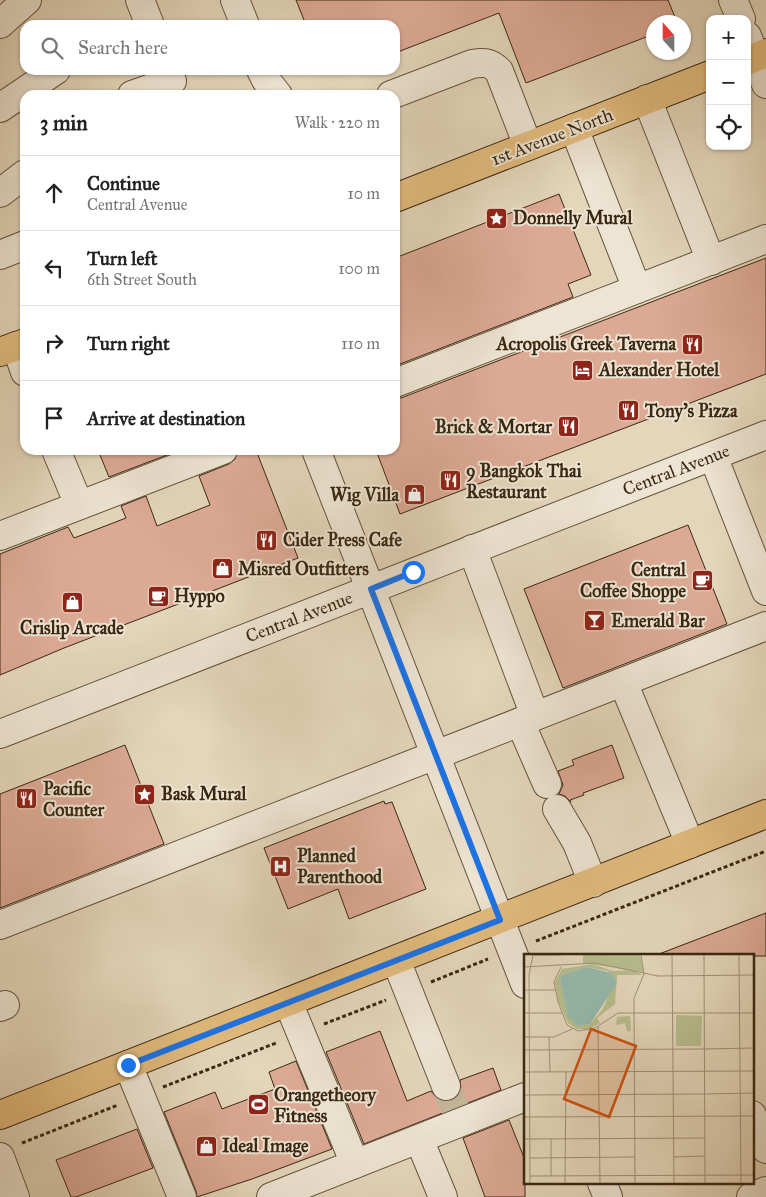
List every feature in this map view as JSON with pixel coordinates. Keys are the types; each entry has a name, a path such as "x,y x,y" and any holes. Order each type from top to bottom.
{"main road":[{"name":"1st Avenue North","path":"400,196 706,77"},
{"path":"0,1115 766,814"}],"street":[{"path":"0,24 27,0"},
{"path":"235,0 243,20"},
{"path":"734,0 740,15"},
{"path":"754,52 766,84"},
{"path":"400,92 472,64 484,62 493,65 499,71 528,146"},
{"path":"27,90 49,75"},
{"path":"264,75 274,90"},
{"path":"147,90 172,82"},
{"path":"0,108 20,94"},
{"path":"647,99 711,261"},
{"path":"574,128 637,289"},
{"path":"0,194 20,178"},
{"path":"400,381 766,239"},
{"path":"0,255 20,247"},
{"path":"14,347 20,361"},
{"name":"Central Avenue","path":"0,734 766,435"},
{"path":"58,455 79,505"},
{"path":"0,536 210,455"},
{"path":"318,455 524,981"},
{"path":"713,456 764,578"},
{"path":"472,549 528,719 546,784"},
{"path":"0,925 766,626"},
{"path":"623,682 690,844"},
{"path":"557,809 577,843 593,882"},
{"path":"396,960 446,1086"},
{"path":"288,1002 355,1164"},
{"path":"128,1065 182,1197"},
{"path":"271,1197 419,1139 459,1117 524,1097"},
{"path":"754,1119 766,1149"},
{"path":"419,1139 443,1197"},
{"path":"0,1157 16,1197"},
{"path":"602,1184 608,1197"},
{"path":"738,1184 743,1197"},
{"path":"752,1197 766,1191"}],"building":[{"path":"296,0 668,0 674,15 646,15 646,37 526,83 499,13 400,51 400,20 304,20"},
{"path":"559,194 591,275 568,284 573,297 400,364 400,256"},
{"path":"766,258 766,374 400,514 378,455 400,455 401,398"},
{"path":"100,455 167,455 109,477"},
{"path":"236,455 258,455 298,558 64,648 0,675 0,554 68,527 74,538 126,518 121,506 146,496 157,526 210,505 199,476 229,464"},
{"path":"688,525 727,624 563,688 524,589"},
{"path":"125,745 164,844 0,908 0,794"},
{"path":"612,745 624,778 583,793 584,795 570,800 571,802 565,796 559,794 563,785 558,771 574,765 572,760"},
{"path":"384,801 385,804 392,802 426,889 349,919 338,889 288,909 264,848"},
{"path":"766,913 766,956 754,956 754,954 659,954"},
{"path":"380,1031 407,1101 431,1091 437,1098 443,1101 451,1101 458,1095 461,1088 460,1080 493,1068 501,1090 364,1144 326,1052"},
{"path":"296,1061 332,1149 197,1197 164,1112 215,1092 222,1109 275,1089 269,1072"},
{"path":"509,1120 524,1158 525,1197 485,1197 463,1138"},
{"path":"137,1129 153,1168 76,1197 71,1197 56,1160"}],"tunnel":[{"path":"446,1086 456,1111"}],"place":[{"name":"Donnelly Mural","path":"497,218"},
{"name":"Acropolis Greek Taverna","path":"692,344"},
{"name":"Alexander Hotel","path":"583,370"},
{"name":"Tony's Pizza","path":"629,411"},
{"name":"Brick & Mortar","path":"568,427"},
{"name":"9 Bangkok Thai Restaurant","path":"450,481"},
{"name":"Wig Villa","path":"415,495"},
{"name":"Cider Press Cafe","path":"267,540"},
{"name":"Misred Outfitters","path":"222,569"},
{"name":"Central Coffee Shoppe","path":"702,580"},
{"name":"Hyppo","path":"158,596"},
{"name":"Crislip Arcade","path":"72,603"},
{"name":"Emerald Bar","path":"595,621"},
{"name":"Bask Mural","path":"145,794"},
{"name":"Pacific Counter","path":"27,799"},
{"name":"Planned Parenthood","path":"281,866"},
{"name":"Orangetheory Fitness","path":"258,1105"},
{"name":"Ideal Image","path":"206,1146"}],"route":[{"path":"128,1065 500,920 371,589 413,572"}]}
